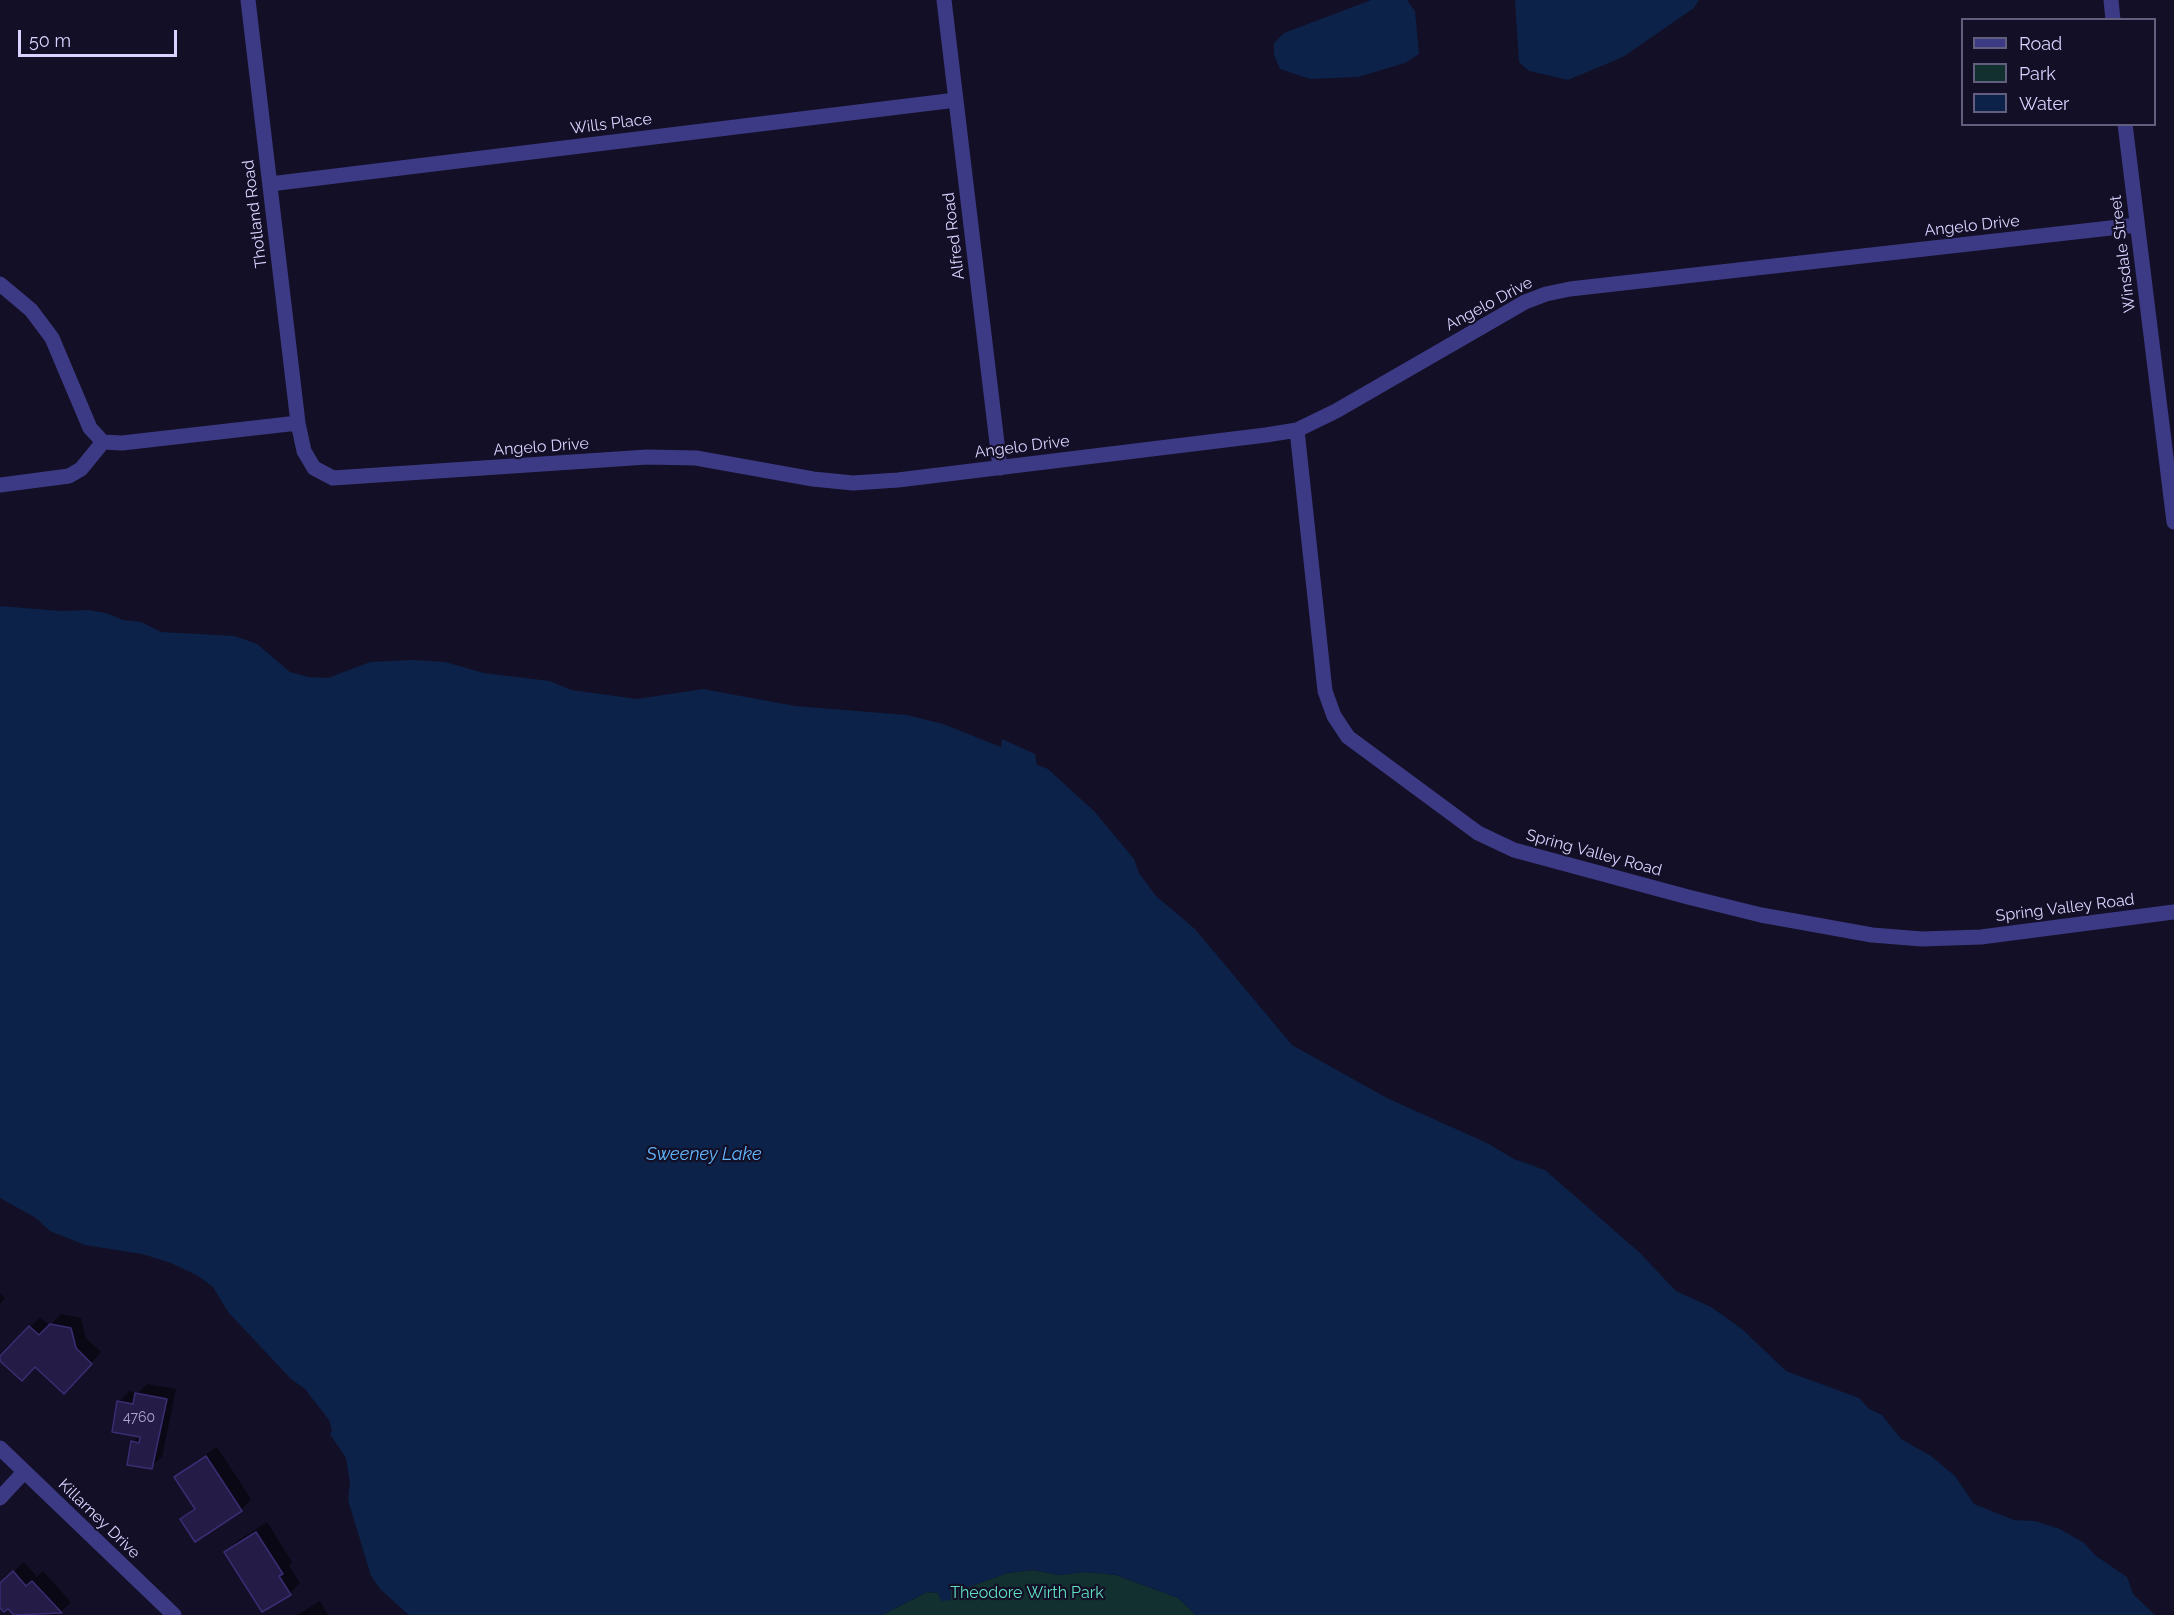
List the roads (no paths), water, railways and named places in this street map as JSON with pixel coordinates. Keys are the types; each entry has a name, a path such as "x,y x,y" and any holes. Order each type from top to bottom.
{"street":[{"name":"Thotland Road","path":"248,0 298,423"},
{"name":"Alfred Road","path":"944,0 1000,468"},
{"path":"2111,0 2113,18"},
{"name":"Wills Place","path":"270,184 956,100"},
{"name":"Winsdale Street","path":"2125,126 2174,522"},
{"name":"Angelo Drive","path":"298,423 304,451 314,468 333,478 647,457 696,458 813,479 853,483 898,480 1297,429 1336,411 1525,302 1546,294 1570,289 2137,225"},
{"path":"0,284 31,310 52,338 90,428 103,442 122,443 298,423"},
{"name":"Spring Valley Road","path":"1297,429 1325,691 1334,716 1348,737 1478,833 1514,850 1688,897 1761,915 1872,935 1922,939 1981,937 2174,912"},
{"path":"0,485 69,476 81,469 103,442"},
{"name":"Killarney Drive","path":"0,1448 174,1615"},
{"path":"0,1498 24,1472"}],"water":[{"path":"1371,0 1407,0 1415,11 1419,54 1405,63 1358,77 1310,79 1280,69 1274,55 1274,43 1284,33"},
{"path":"1515,0 1699,0 1694,8 1623,57 1568,80 1529,71 1519,62"},
{"name":"Sweeney Lake","path":"0,606 61,611 88,610 106,613 123,620 141,622 161,632 235,636 257,644 290,672 309,677 328,678 370,662 412,660 445,662 484,673 550,681 571,690 637,699 703,689 795,706 907,715 943,724 1001,747 1002,739 1035,754 1037,765 1048,769 1094,811 1134,859 1139,873 1156,896 1195,929 1292,1045 1387,1098 1487,1143 1514,1159 1545,1170 1640,1253 1676,1291 1711,1307 1742,1329 1786,1371 1859,1398 1869,1409 1882,1415 1901,1439 1931,1456 1955,1476 1974,1504 2014,1520 2035,1521 2060,1529 2084,1543 2096,1556 2127,1577 2133,1594 2155,1615 1196,1615 1178,1598 1116,1575 1085,1572 1059,1575 1033,1570 1007,1573 961,1590 951,1590 951,1600 941,1601 938,1593 927,1592 882,1615 409,1615 381,1590 371,1576 348,1500 350,1483 346,1458 330,1434 332,1430 329,1420 305,1389 291,1379 228,1312 213,1287 198,1276 171,1263 142,1254 85,1245 50,1231 36,1218 0,1198"}],"park label":[{"name":"Theodore Wirth Park","path":"1027,1593"}]}
